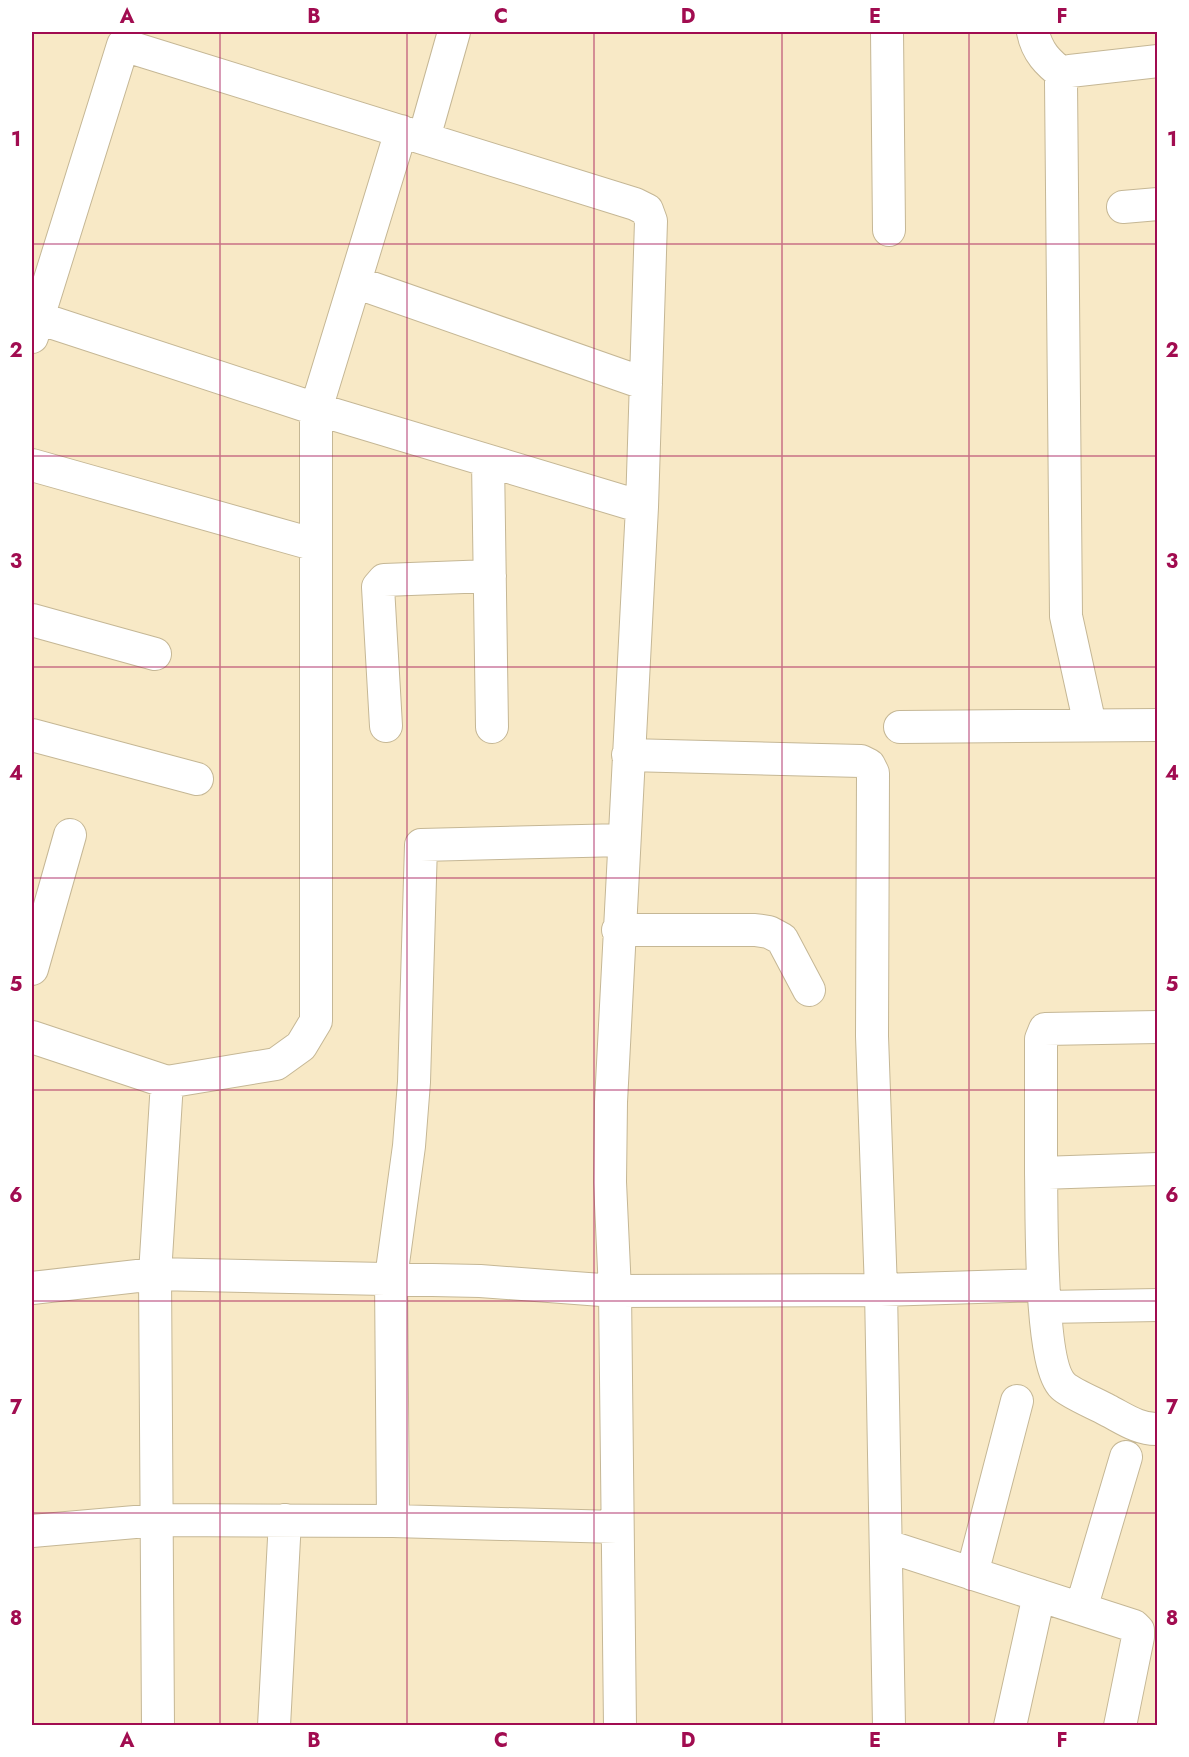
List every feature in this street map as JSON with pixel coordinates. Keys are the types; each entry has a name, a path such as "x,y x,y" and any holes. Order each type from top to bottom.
{"street":[{"path":"32,1038 167,1082 276,1064 301,1046 316,1021 316,409 355,282 454,32"},
{"path":"887,32 888,230"},
{"path":"1033,32 1035,43 1046,61 1064,75"},
{"path":"620,1725 615,1291 610,1182 610,1114 642,507 651,221 647,210 634,204 123,45 34,324 642,507"},
{"path":"1090,725 1066,616 1061,82 1064,75 1070,71 1158,61"},
{"path":"1124,207 1158,204"},
{"path":"355,282 646,384"},
{"path":"488,461 492,727"},
{"path":"32,465 316,545"},
{"path":"386,726 378,587 380,582 490,576"},
{"path":"32,620 156,654"},
{"path":"900,727 1158,725"},
{"path":"32,735 197,779"},
{"path":"628,755 861,761 869,765 873,773 872,1036 881,1290 889,1725"},
{"path":"32,969 70,835"},
{"path":"393,1521 391,1278 409,1146 414,1082 421,845 624,840"},
{"path":"618,930 755,930 769,932 783,939 809,990"},
{"path":"1158,1027 1045,1029 1041,1040 1044,1296 1050,1359 1063,1386 1138,1426 1158,1429"},
{"path":"158,1725 155,1274 167,1082"},
{"path":"1041,1173 1158,1169"},
{"path":"32,1288 155,1274 480,1281 615,1291 881,1290 1044,1296 1158,1305"},
{"path":"972,1574 1017,1401"},
{"path":"1081,1609 1126,1457"},
{"path":"32,1531 158,1521 285,1520 617,1527"},
{"path":"274,1725 285,1520"},
{"path":"887,1546 1134,1626 1138,1630 1120,1725"},
{"path":"1010,1725 1039,1595"}]}
